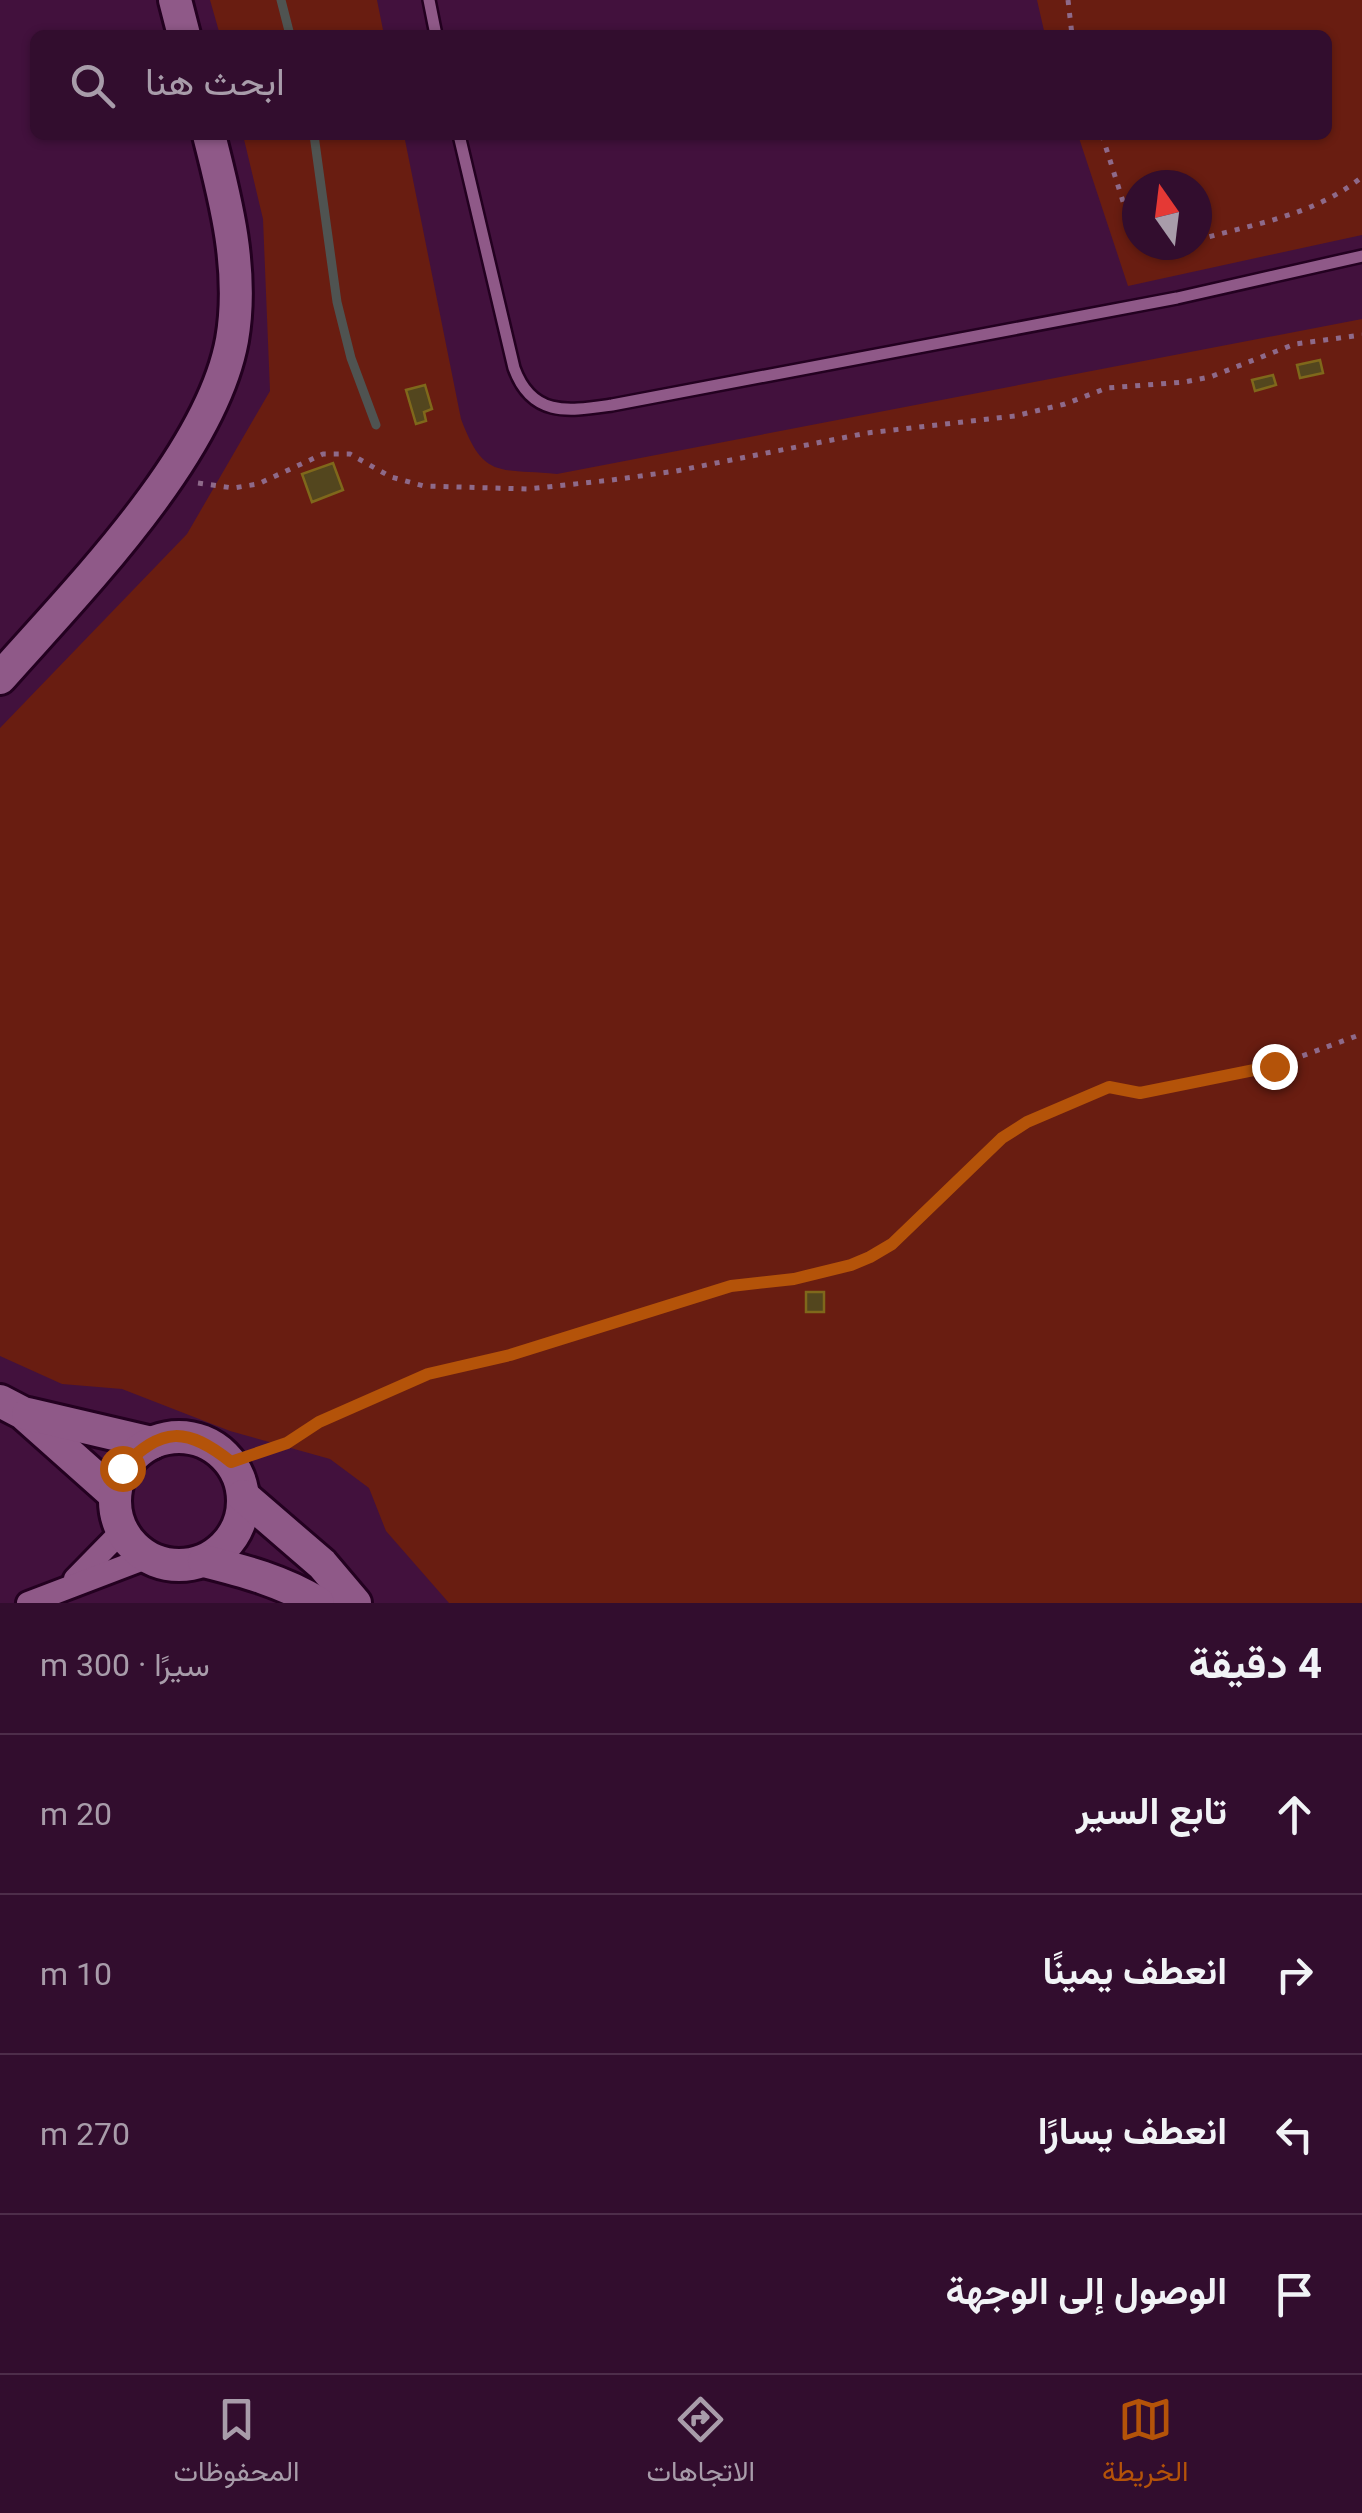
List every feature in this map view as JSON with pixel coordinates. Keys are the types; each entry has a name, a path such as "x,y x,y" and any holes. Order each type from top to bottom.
{"street":[{"path":"175,0 183,30"},
{"path":"0,678 100,566 166,480 214,393 232,341 236,292 232,240 210,140"},
{"path":"12,1407 152,1443"},
{"path":"12,1407 114,1494"},
{"path":"184,1436 206,1442 231,1462 243,1496 242,1518 223,1549 204,1561 168,1565 146,1558 127,1541 117,1522 114,1494 122,1468 142,1447 168,1437 184,1436"},
{"path":"243,1496 322,1564 355,1603"},
{"path":"69,1584 122,1531"},
{"path":"28,1603 69,1584 146,1558"},
{"path":"204,1561 249,1572 318,1603"}],"lane":[{"path":"429,0 435,30"},
{"path":"460,140 514,368 526,393 560,410 612,405 1118,309 1362,256"}],"path":[{"path":"1068,0 1071,30"},
{"path":"1104,140 1122,198"},
{"path":"1212,236 1302,211 1343,192 1362,177"},
{"path":"166,480 245,486 258,484 323,454 350,454 391,477 424,486 528,489 612,480 676,472 867,432 1015,416 1065,404 1107,388 1210,377 1295,344 1362,335"},
{"path":"231,1462 287,1443 319,1422 428,1374 510,1355 731,1286 794,1279 861,1261 892,1244 1002,1138 1027,1122 1109,1087 1140,1093 1274,1066 1362,1034"}],"shaded area":[{"path":"210,0 377,0 383,30 219,30"},
{"path":"1037,0 1362,0 1362,235 1128,286 1080,140 1332,140 1332,30 1044,30"},
{"path":"244,140 405,140 461,419 469,439 486,462 507,470 557,474 1362,319 1362,1603 449,1603 386,1531 369,1488 330,1459 230,1431 122,1389 62,1384 0,1356 0,728 187,534 270,391 263,219"}],"building":[{"path":"1320,360 1323,373 1300,378 1297,365"},
{"path":"1273,375 1276,385 1255,391 1252,380"},
{"path":"425,385 432,409 424,412 426,421 416,424 406,390"},
{"path":"333,463 343,490 312,502 302,474"},
{"path":"806,1292 824,1292 824,1312 806,1312"}],"waterway":[{"path":"281,0 289,30"},
{"path":"315,140 337,302 351,358 376,425"}],"route":[{"path":"122,1468 142,1447 168,1437 184,1436 206,1442 231,1462 287,1443 319,1422 407,1380 510,1355 731,1286 794,1279 851,1265 892,1244 1002,1138 1027,1122 1109,1087 1140,1093 1274,1066"}]}
